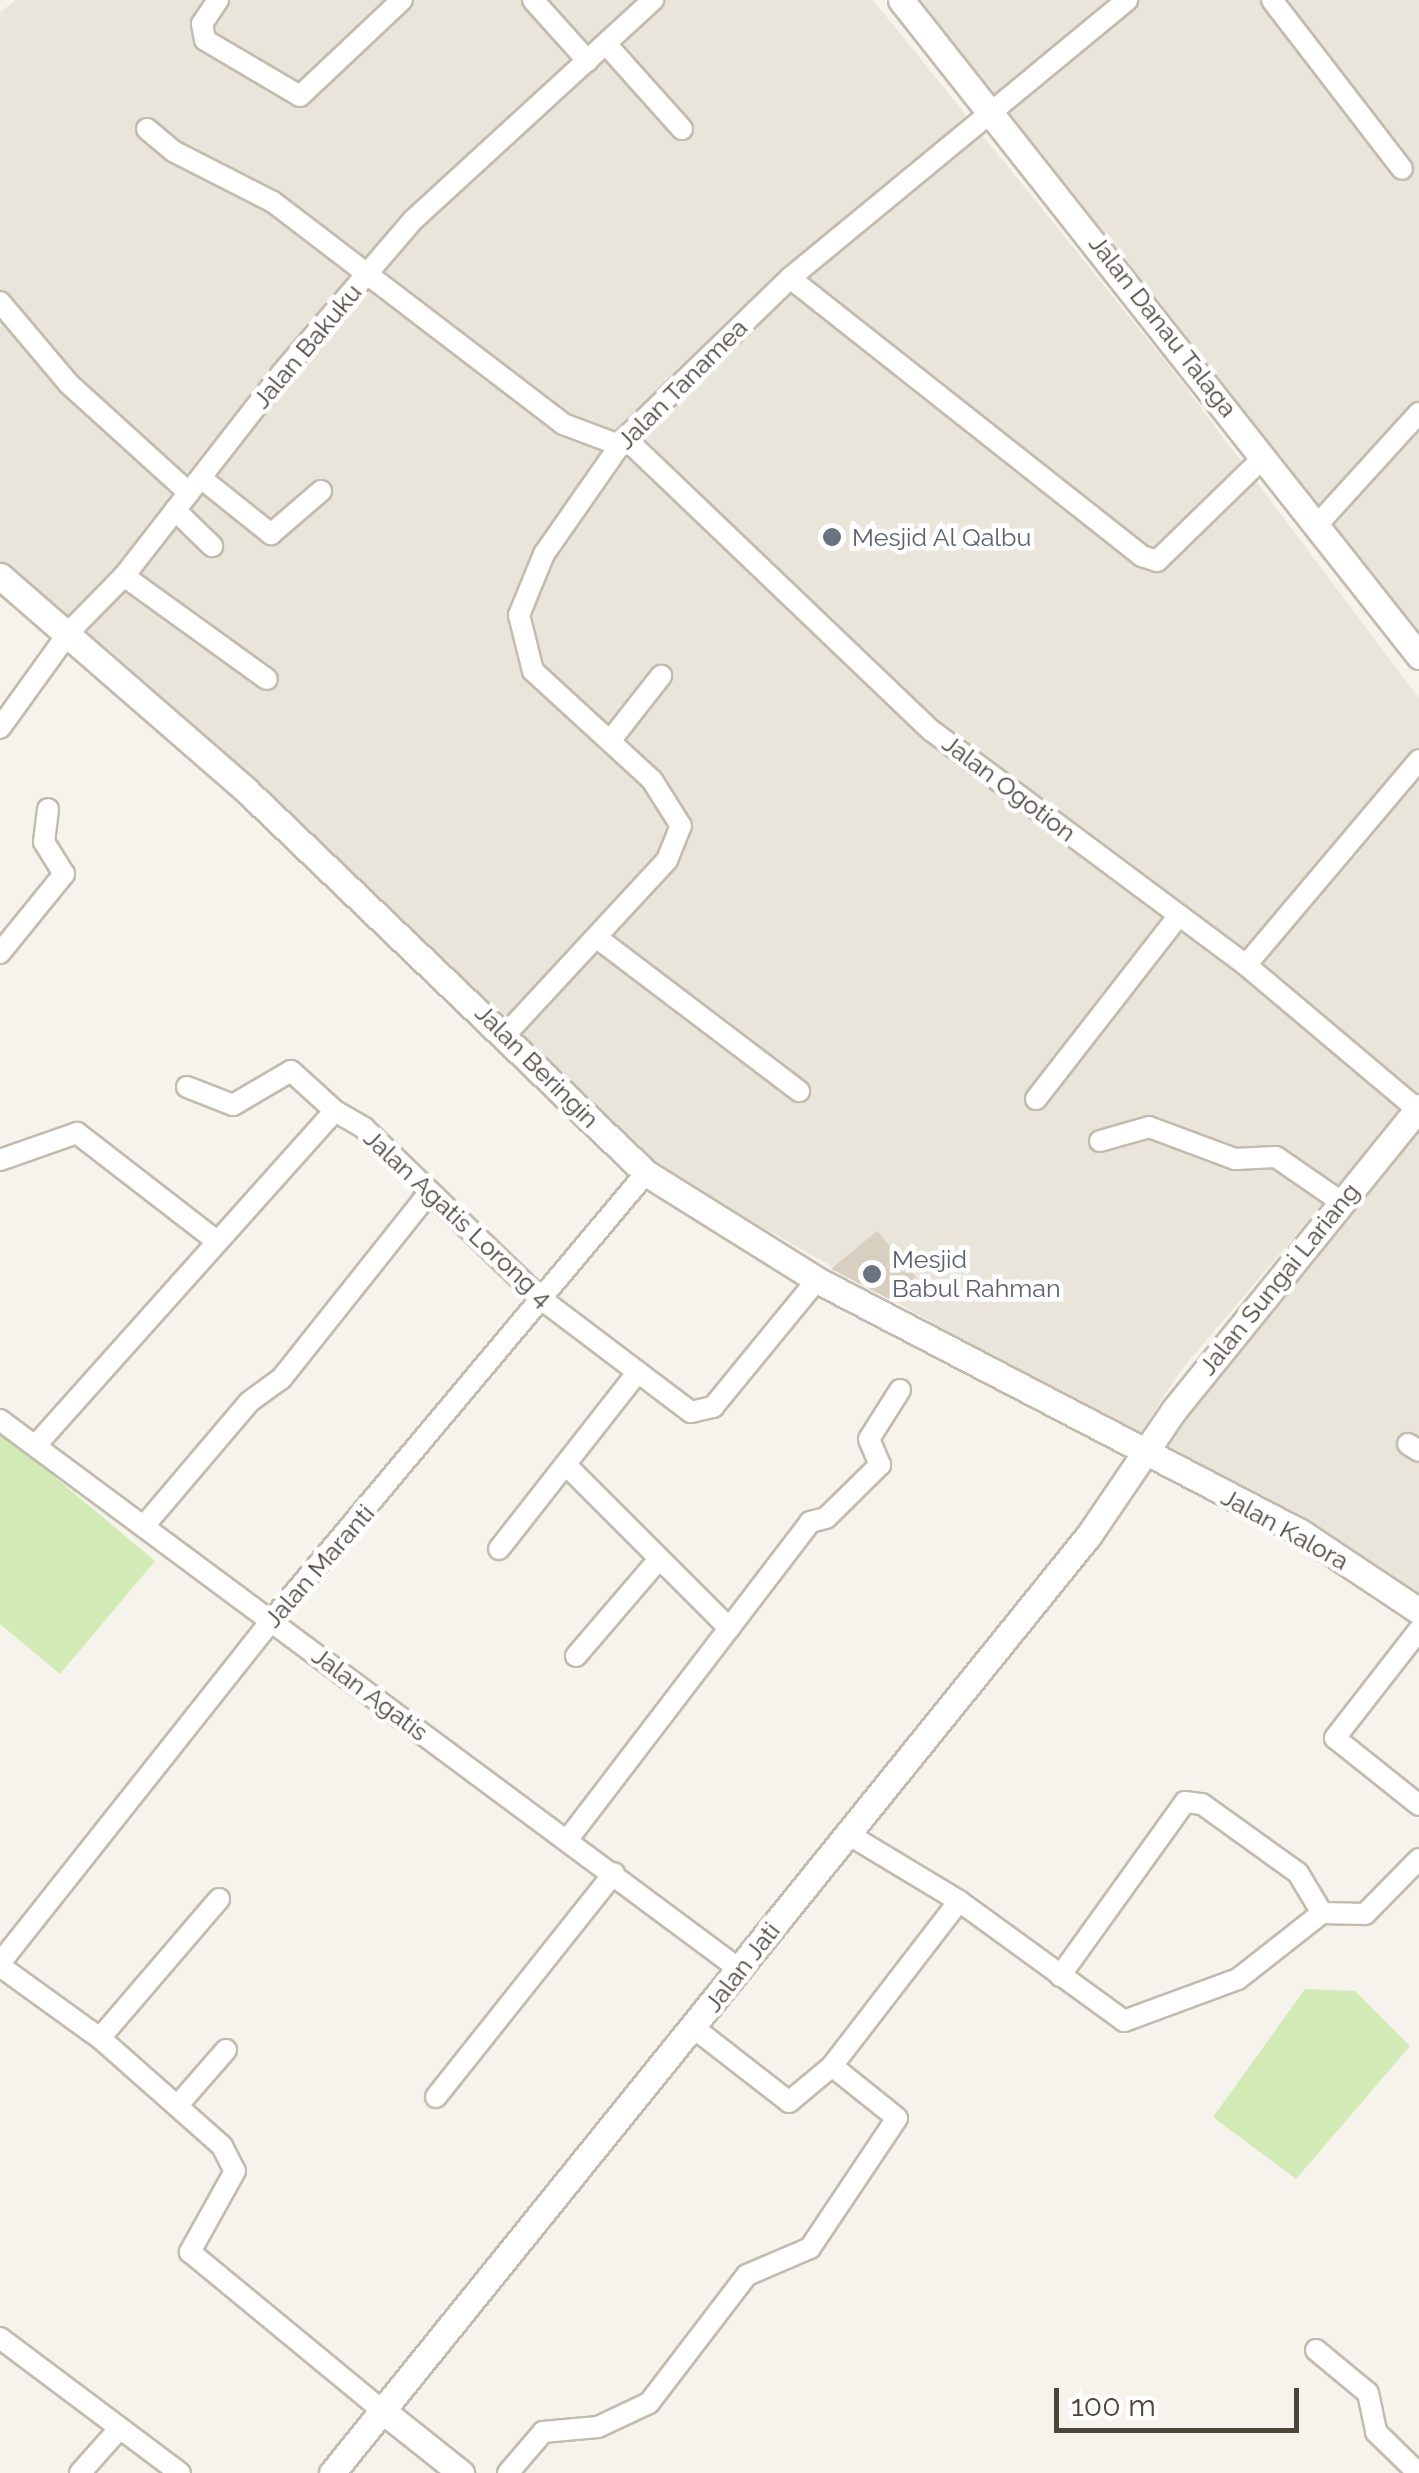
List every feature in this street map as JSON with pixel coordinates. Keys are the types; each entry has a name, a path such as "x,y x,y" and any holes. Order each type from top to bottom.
{"street":[{"path":"218,0 202,24 205,40 300,96 402,0"},
{"path":"533,0 588,61"},
{"name":"Jalan Bakuku","path":"0,728 70,632 124,576 368,275 452,180 654,0"},
{"name":"Jalan Danau Talaga","path":"900,0 991,106 1419,656"},
{"name":"Jalan Tanamea","path":"506,1034 600,940 674,850 681,826 670,801 533,671 518,615 544,554 622,442 790,278 991,106 1127,0"},
{"path":"1272,0 1402,169"},
{"path":"606,44 682,129"},
{"path":"147,129 173,151 253,188 562,424 622,442"},
{"path":"790,278 1142,556 1157,561 1264,456"},
{"path":"0,302 69,384 195,486 270,534 321,491"},
{"path":"1316,526 1415,426"},
{"name":"Jalan Ogotion","path":"622,442 932,731 1246,964 1418,1108"},
{"path":"175,510 212,546"},
{"name":"Jalan Beringin","path":"0,576 70,632 506,1034 646,1174 817,1280 1145,1456"},
{"path":"124,576 267,679"},
{"path":"610,741 660,676"},
{"path":"1246,964 1419,760"},
{"path":"0,953 64,874 44,842 48,809"},
{"path":"1036,1099 1179,915"},
{"path":"600,940 799,1091"},
{"name":"Jalan Agatis Lorong 4","path":"187,1087 233,1105 291,1071 335,1111 364,1128 540,1298 638,1372 705,1413 817,1280"},
{"name":"Jalan Sungai Lariang","path":"1145,1456 1340,1201 1418,1108"},
{"path":"36,1445 214,1238 335,1111"},
{"path":"1100,1141 1149,1127 1234,1159 1276,1157 1340,1201"},
{"path":"0,1160 77,1133 214,1238"},
{"name":"Jalan Maranti","path":"0,1965 271,1621 646,1174"},
{"path":"144,1526 249,1402 281,1379 429,1193"},
{"path":"499,1549 638,1372"},
{"path":"568,1839 813,1519 826,1518 880,1464 869,1439 900,1390"},
{"name":"Jalan Agatis","path":"0,1420 614,1872 739,1969"},
{"name":"Jalan Kalora","path":"1145,1456 1302,1533 1419,1615"},
{"name":"Jalan Jati","path":"332,2473 694,2028 1145,1456"},
{"path":"566,1464 729,1628"},
{"path":"576,1656 659,1559"},
{"path":"1419,1615 1335,1738 1419,1805"},
{"path":"1060,1976 1185,1802 1202,1804 1298,1874 1322,1913"},
{"path":"848,1834 959,1900 1124,2021 1238,1980 1322,1913 1365,1914 1419,1860"},
{"path":"436,2096 614,1872"},
{"path":"100,2038 219,1899"},
{"path":"694,2028 789,2102 832,2066 959,1900"},
{"path":"0,1965 100,2038 178,2105 236,2166 190,2252 461,2473"},
{"path":"178,2105 226,2050"},
{"path":"508,2473 544,2432 598,2428 648,2403 747,2275 810,2248 897,2118 832,2066"},
{"path":"0,2338 180,2473"},
{"path":"1316,2350 1368,2393 1376,2432 1418,2473"},
{"path":"80,2473 120,2428"}],"shaded area":[{"path":"16,0 873,0 1174,372 1419,698 1419,1090 1181,1370 1137,1438 652,1165 0,572 0,12"},
{"path":"915,0 1419,0 1419,646"},
{"path":"1419,1128 1419,1600 1159,1452"}],"green space":[{"path":"0,1431 155,1561 60,1674 0,1624"},
{"path":"1305,1989 1355,1991 1410,2046 1296,2179 1213,2117"}],"building":[{"name":"Mesjid Babul Rahman","path":"877,1231 916,1277 889,1299 831,1269"}],"place":[{"name":"Mesjid Al Qalbu","path":"832,537"},
{"name":"Mesjid Babul Rahman","path":"872,1274"}]}
